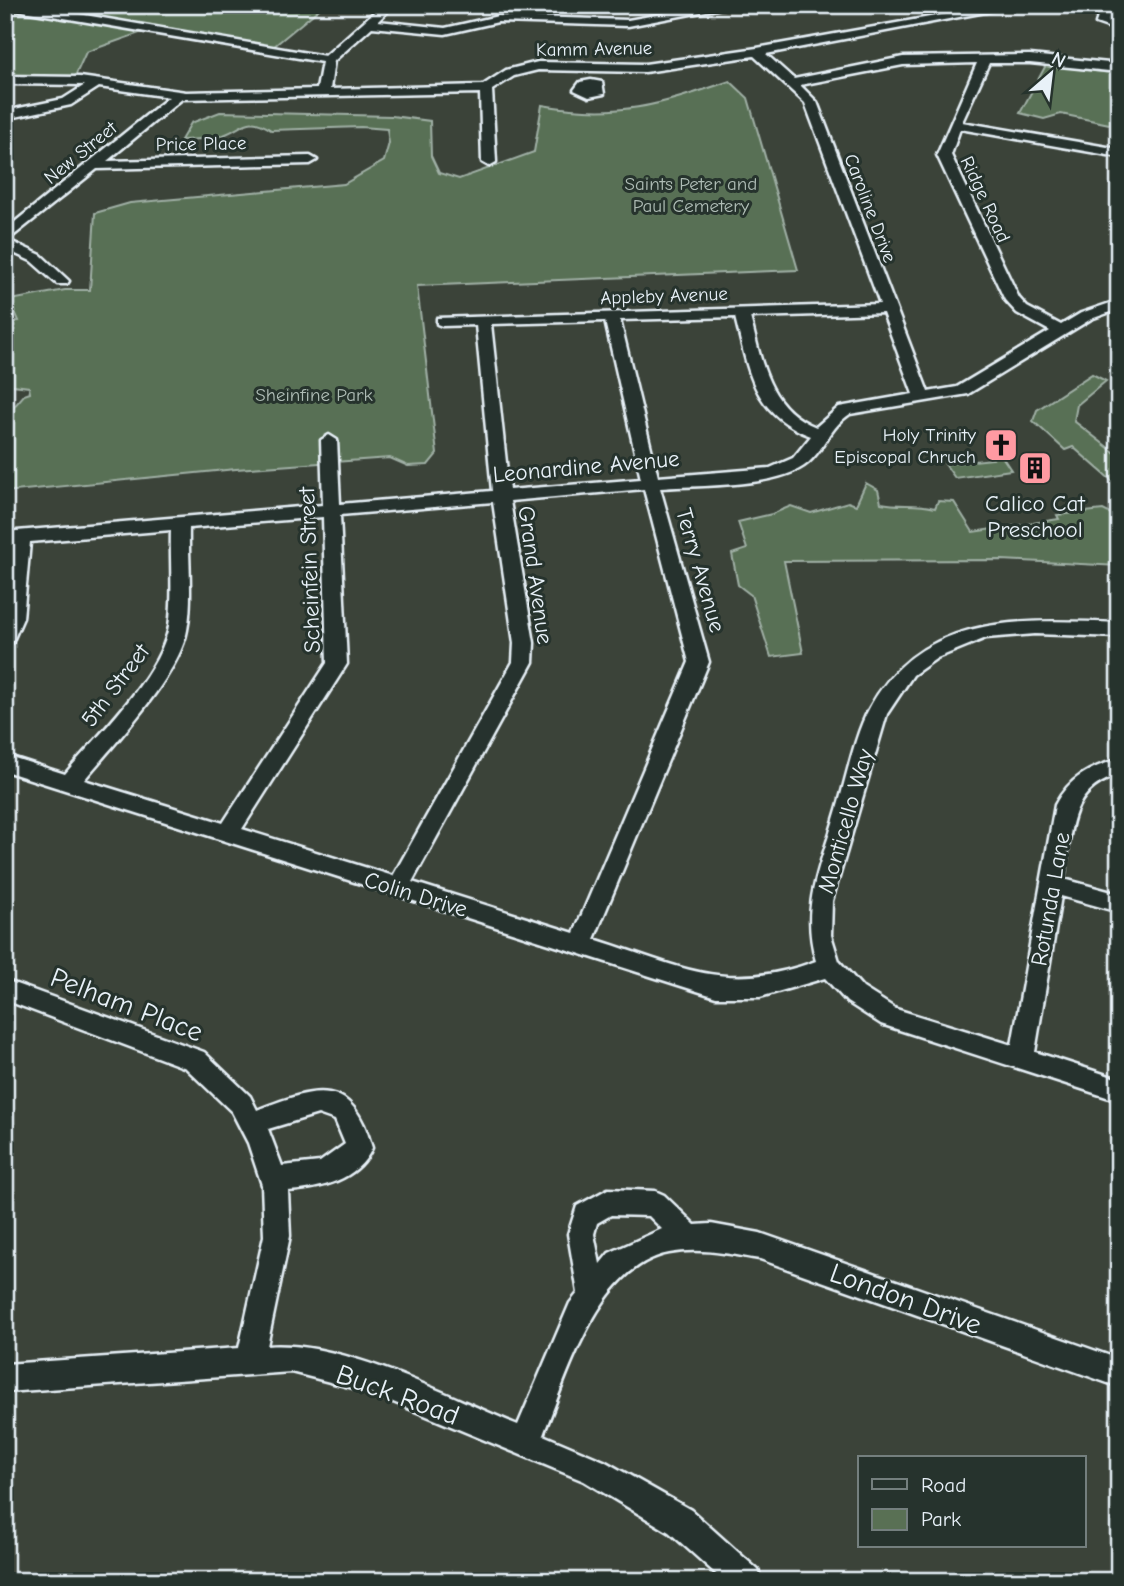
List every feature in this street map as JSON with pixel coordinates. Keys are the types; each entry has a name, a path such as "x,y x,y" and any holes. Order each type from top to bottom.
{"street":[{"path":"5,5 261,51 328,60"},
{"path":"323,93 328,60 389,5"},
{"path":"369,23 444,31 498,19 628,23 733,5"},
{"name":"Kamm Avenue","path":"5,80 96,84 178,96 486,89 500,78 525,68 552,65 645,68 757,52 924,15 1017,5"},
{"path":"1109,6 1102,23 1119,28"},
{"name":"Caroline Drive","path":"757,52 811,102 922,396"},
{"path":"793,83 903,61 1030,59 1119,68"},
{"name":"Ridge Road","path":"985,60 955,124 944,155 1005,288 1022,310 1061,331"},
{"path":"592,84 597,67"},
{"path":"5,115 67,102 96,84"},
{"path":"486,89 489,162"},
{"name":"New Street","path":"5,237 178,96"},
{"path":"955,124 1119,153"},
{"name":"Price Place","path":"93,165 310,160"},
{"path":"5,244 36,258 62,281"},
{"name":"Leonardine Avenue","path":"14,537 771,473 802,459 811,450 817,433 833,417 845,410 969,388 1086,316 1119,303"},
{"name":"Appleby Avenue","path":"442,321 888,307"},
{"path":"741,312 766,396 774,410 789,422 817,433"},
{"name":"Terry Avenue","path":"580,945 699,662 651,485 611,316"},
{"name":"Grand Avenue","path":"397,889 523,662 524,643 500,496 483,320"},
{"name":"Scheinfein Street","path":"228,834 337,664 330,440"},
{"name":"5th Street","path":"69,784 162,667 175,645 178,630 180,523"},
{"path":"5,638 14,618 14,537"},
{"name":"Monticello Way","path":"1119,631 1035,628 985,632 930,653 906,670 877,712 821,901 820,935 829,966 855,995 889,1017 1119,1090"},
{"name":"Colin Drive","path":"5,763 397,889 716,987 739,990 768,988 829,966"},
{"name":"Rotunda Lane","path":"1022,1060 1066,805 1077,785 1094,774 1119,767"},
{"path":"1053,885 1119,903"},
{"name":"Pelham Place","path":"5,990 195,1060 241,1104 273,1179 277,1236 250,1359"},
{"path":"252,1125 299,1104 334,1103 346,1112 356,1129 359,1148 349,1159 322,1177 273,1179"},
{"path":"592,1297 580,1234 586,1215 608,1202 655,1204 690,1238"},
{"name":"London Drive","path":"525,1443 580,1313 618,1262 666,1240 711,1237 760,1246 1119,1373"},
{"name":"Buck Road","path":"5,1378 291,1358 369,1378 594,1471 680,1521 747,1581"}],"green space":[{"path":"5,5 324,5 267,52 145,31 86,52 73,81 5,80"},
{"path":"1046,65 1119,74 1119,126 1061,114 1044,119 1020,113"},
{"path":"730,81 748,98 798,270 417,286 437,454 428,465 408,466 390,458 236,469 5,492 5,417 24,395 30,393 29,387 5,384 5,323 19,321 16,314 5,310 5,301 65,290 90,290 95,213 130,203 344,184 384,161 389,143 387,129 361,127 271,130 257,123 247,123 216,137 181,140 191,123 220,112 392,116 430,121 431,156 439,173 459,179 534,152 542,105 593,111 616,110 659,103"},
{"path":"1092,374 1106,381 1077,405 1074,421 1119,456 1119,487 1073,447 1065,450 1033,421 1037,410"},
{"path":"1001,455 1011,470 955,478 945,464 993,459 992,457"},
{"path":"866,483 878,490 881,503 935,508 938,501 954,502 973,532 1059,519 1057,515 1103,510 1119,518 1119,566 1002,560 784,561 803,653 771,657 751,595 738,585 732,554 747,549 738,522 772,514 791,506 811,513 848,502 856,505"}],"place":[{"name":"Holy Trinity Episcopal Chruch","path":"1001,445"},
{"name":"Calico Cat Preschool","path":"1035,468"}],"park label":[{"name":"Saints Peter and Paul Cemetery","path":"691,194"},
{"name":"Sheinfine Park","path":"314,394"}]}
